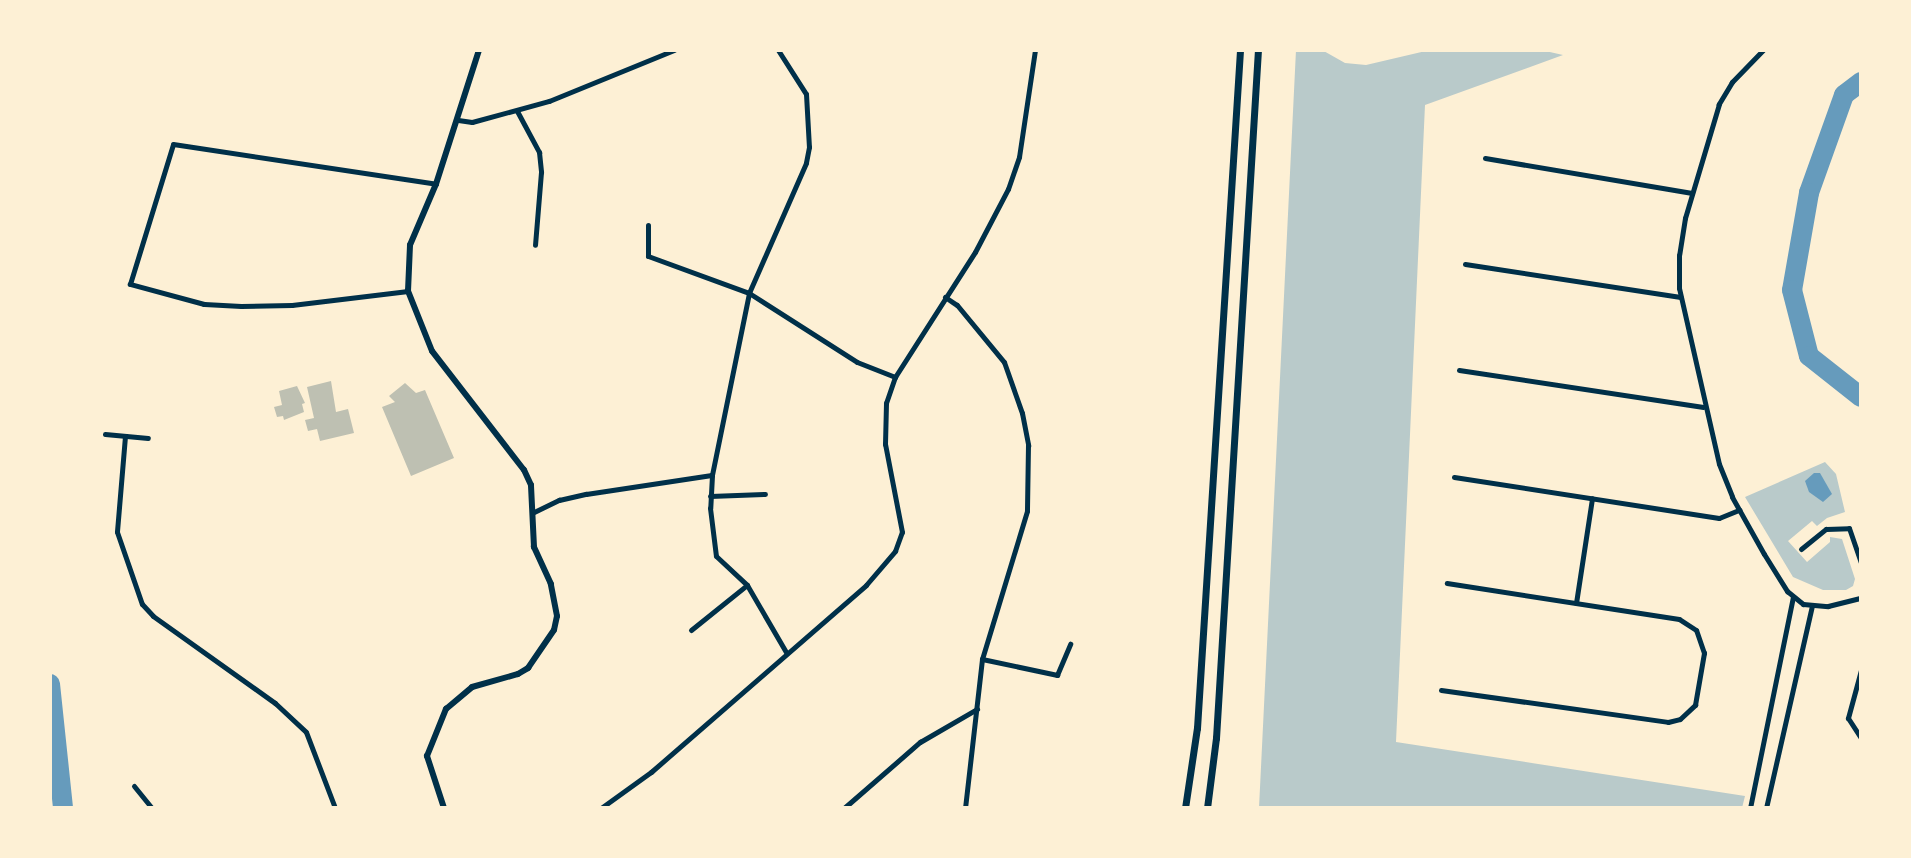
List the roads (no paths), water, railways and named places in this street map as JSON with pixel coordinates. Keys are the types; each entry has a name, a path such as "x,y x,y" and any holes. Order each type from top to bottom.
{"main road":[{"path":"1185,808 1197,728 1235,77 1240,50"},
{"path":"1207,808 1216,738 1258,50"}],"street":[{"path":"444,808 427,756 446,709 472,687 528,668 554,630 555,598 534,547 531,485 524,470 432,351 408,291 410,245 436,184 479,50"},
{"path":"458,120 472,122 517,111 674,50"},
{"path":"778,50 806,94 809,147 804,167 749,293 710,496 716,556 747,585 786,652"},
{"path":"601,808 651,772 866,585 895,551 902,532 887,462 884,424 895,377 996,215 1008,189 1019,157 1035,50"},
{"path":"1763,50 1732,82 1719,104 1692,193 1679,255 1680,297 1703,407 1719,464 1739,510 1793,597 1812,606 1828,606 1861,598"},
{"path":"517,111 539,152 541,172 535,245"},
{"path":"408,291 292,305 241,306 204,304 130,284 173,144 436,184"},
{"path":"1485,158 1692,193"},
{"path":"648,225 648,256 749,293 857,362 895,377"},
{"path":"1465,264 1680,297"},
{"path":"945,297 957,305 1004,362 1022,413 1028,445 1027,511 982,659 965,808"},
{"path":"1459,370 1703,407"},
{"path":"105,434 148,438"},
{"path":"125,436 117,532 128,572 142,604 153,616 275,703 306,732 335,808"},
{"path":"534,512 559,500 586,494 712,475"},
{"path":"1454,477 1719,518 1739,510"},
{"path":"710,496 765,494"},
{"path":"1576,603 1592,498"},
{"path":"1801,549 1826,529 1849,528 1861,563"},
{"path":"1441,690 1660,722 1680,719 1691,709 1697,699 1704,653 1701,636 1692,625 1679,619 1447,583"},
{"path":"691,630 747,585"},
{"path":"1750,808 1793,597"},
{"path":"1766,808 1812,606"},
{"path":"982,659 1057,675 1070,644"},
{"path":"1861,670 1848,718 1850,726 1861,738"},
{"path":"844,808 920,742 977,709"},
{"path":"134,786 152,808"}],"water":[{"path":"1814,473 1820,473 1832,494 1823,502 1809,492 1805,481"}],"waterway":[{"path":"1861,82 1844,95 1809,193 1792,290 1809,356 1861,397"},
{"path":"50,684 63,808"}]}
